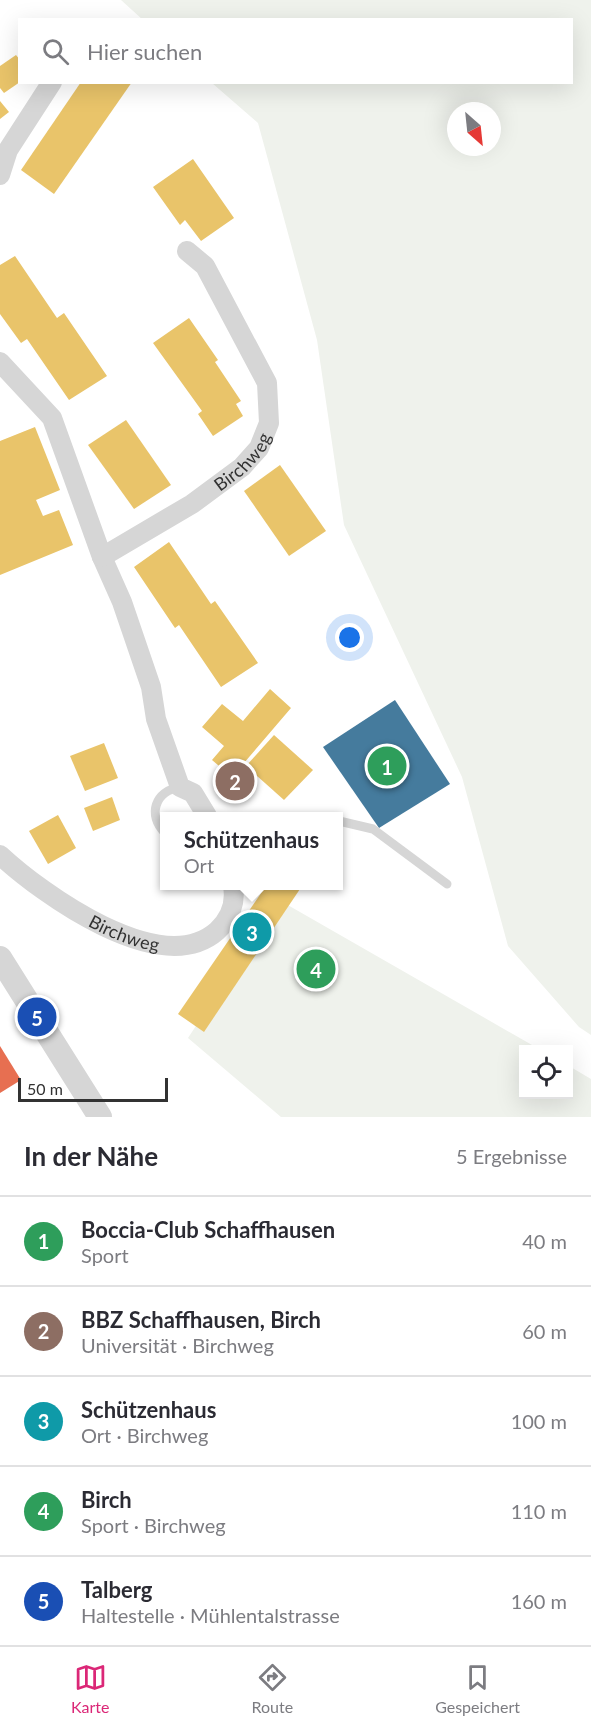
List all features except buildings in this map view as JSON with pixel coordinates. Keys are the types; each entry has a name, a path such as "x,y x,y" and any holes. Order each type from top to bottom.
{"street":[{"path":"0,175 8,150 51,84"},
{"name":"Birchweg","path":"102,557 192,504 242,466 259,448 269,423 267,383 205,266 188,251"},
{"path":"0,362 52,418 102,557 122,602 151,687 156,719 180,787 194,793 205,812"},
{"name":"Birchweg","path":"0,855 23,876 59,902 106,929 173,946 191,944 209,938 225,924 232,909 233,890"},
{"path":"0,958 100,1117"}],"lane":[{"path":"160,827 157,823 155,804 161,794 180,787"},
{"path":"343,822 373,829 447,884"}],"shaded area":[{"path":"121,0 591,0 591,1035 579,1027 508,946 462,777 344,525 317,340 258,123 213,84 573,84 573,18 141,18"},
{"path":"279,900 532,1045 519,1045 519,1099 573,1099 573,1068 591,1079 591,1117 281,1117 188,1038"}],"place":[{"name":"Boccia-Club Schaffhausen","path":"387,766"},
{"name":"BBZ Schaffhausen, Birch","path":"235,781"},
{"name":"Schützenhaus","path":"252,932"},
{"name":"Birch","path":"316,969"},
{"name":"Talberg","path":"37,1017"}]}
